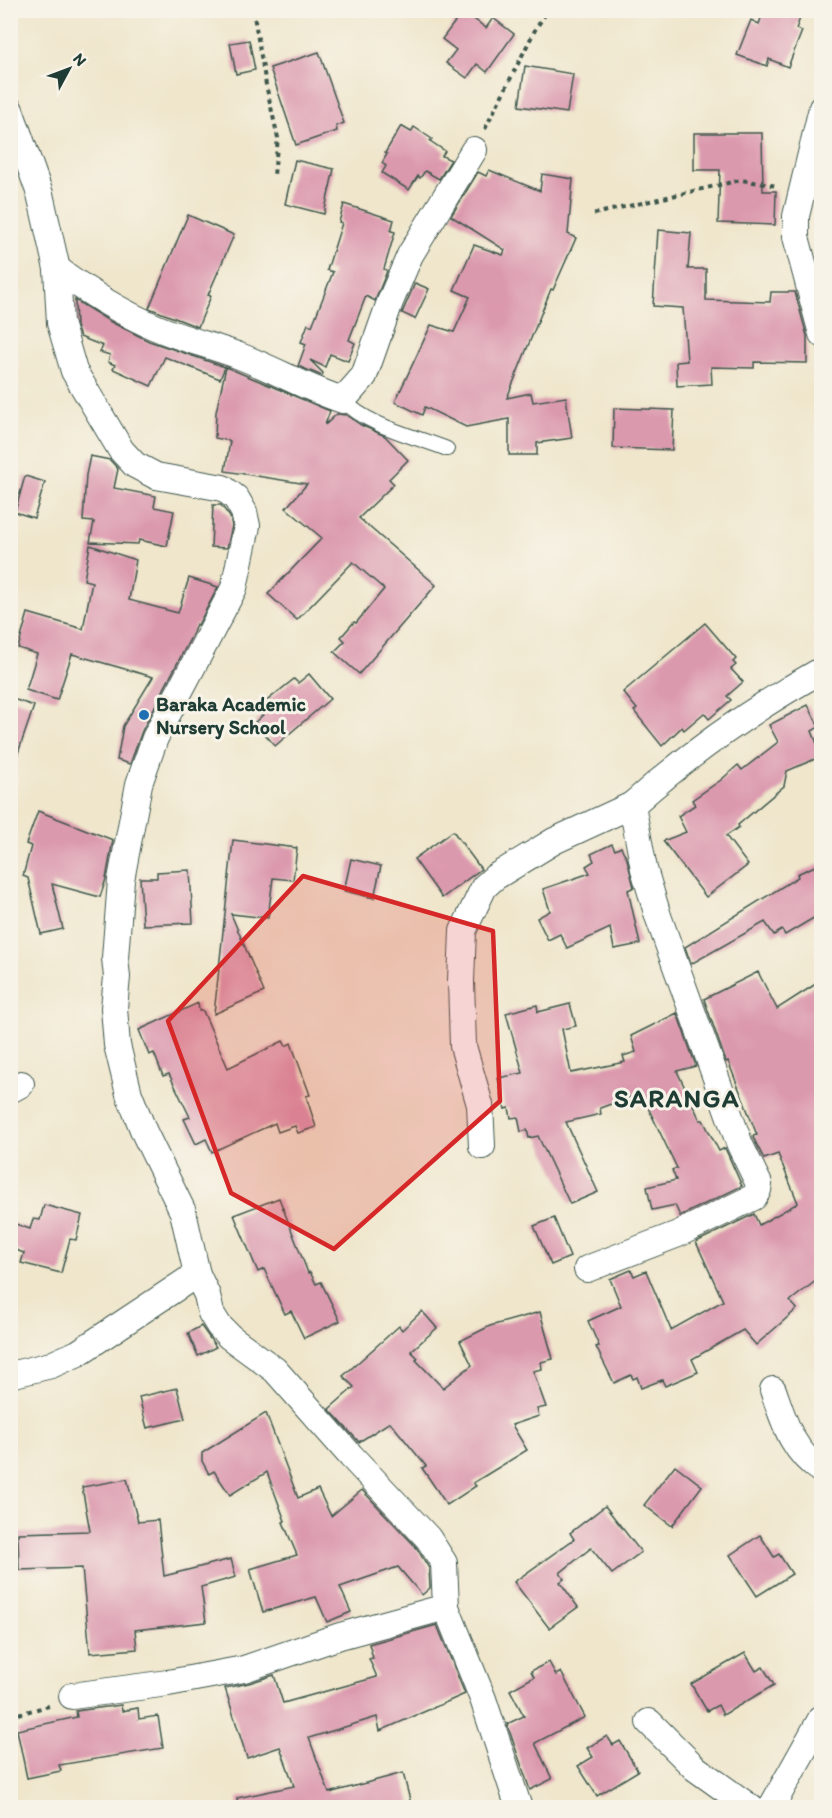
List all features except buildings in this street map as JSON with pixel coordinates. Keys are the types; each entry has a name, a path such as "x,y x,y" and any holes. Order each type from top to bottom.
{"street":[{"path":"822,108 796,216 796,237 822,334"},
{"path":"10,110 40,194 57,269 60,323 74,371 121,450 135,465 156,476 223,488 236,498 244,512 247,526 234,588 155,738 139,784 121,880 115,958 117,977 114,1008 117,1045 129,1094 144,1132 183,1212 196,1274 207,1295 211,1313 219,1326 230,1337 275,1370 428,1538 444,1563 446,1607 483,1700 517,1807"},
{"path":"57,269 92,295 156,327 241,356 316,391 343,400 364,376 390,302 410,255 474,150"},
{"path":"482,1146 480,1105 463,1046 461,981 463,931 484,887 495,877 554,842 632,805 657,783 771,699 822,670"},
{"path":"587,1269 678,1234 753,1197 759,1184 740,1145 658,916 644,869 632,805"},
{"path":"10,1375 51,1365 78,1353 196,1274"},
{"path":"773,1390 790,1439 815,1467 822,1471"},
{"path":"72,1696 168,1683 244,1669 340,1635 446,1607"},
{"path":"771,1808 822,1717"},
{"path":"649,1722 695,1768 751,1808"}],"lane":[{"path":"343,400 351,409 370,420 447,449"}],"path":[{"path":"253,10 278,138 274,175"},
{"path":"474,150 536,28 548,10"},
{"path":"594,214 741,180 788,188 804,187"},
{"path":"10,1716 72,1696"}],"highlighted area":[{"path":"303,876 493,931 500,1101 334,1249 231,1193 168,1021"}],"place":[{"name":"Baraka Academic Nursery School","path":"144,715"}],"district":[{"name":"SARANGA","path":"677,1098"}]}
